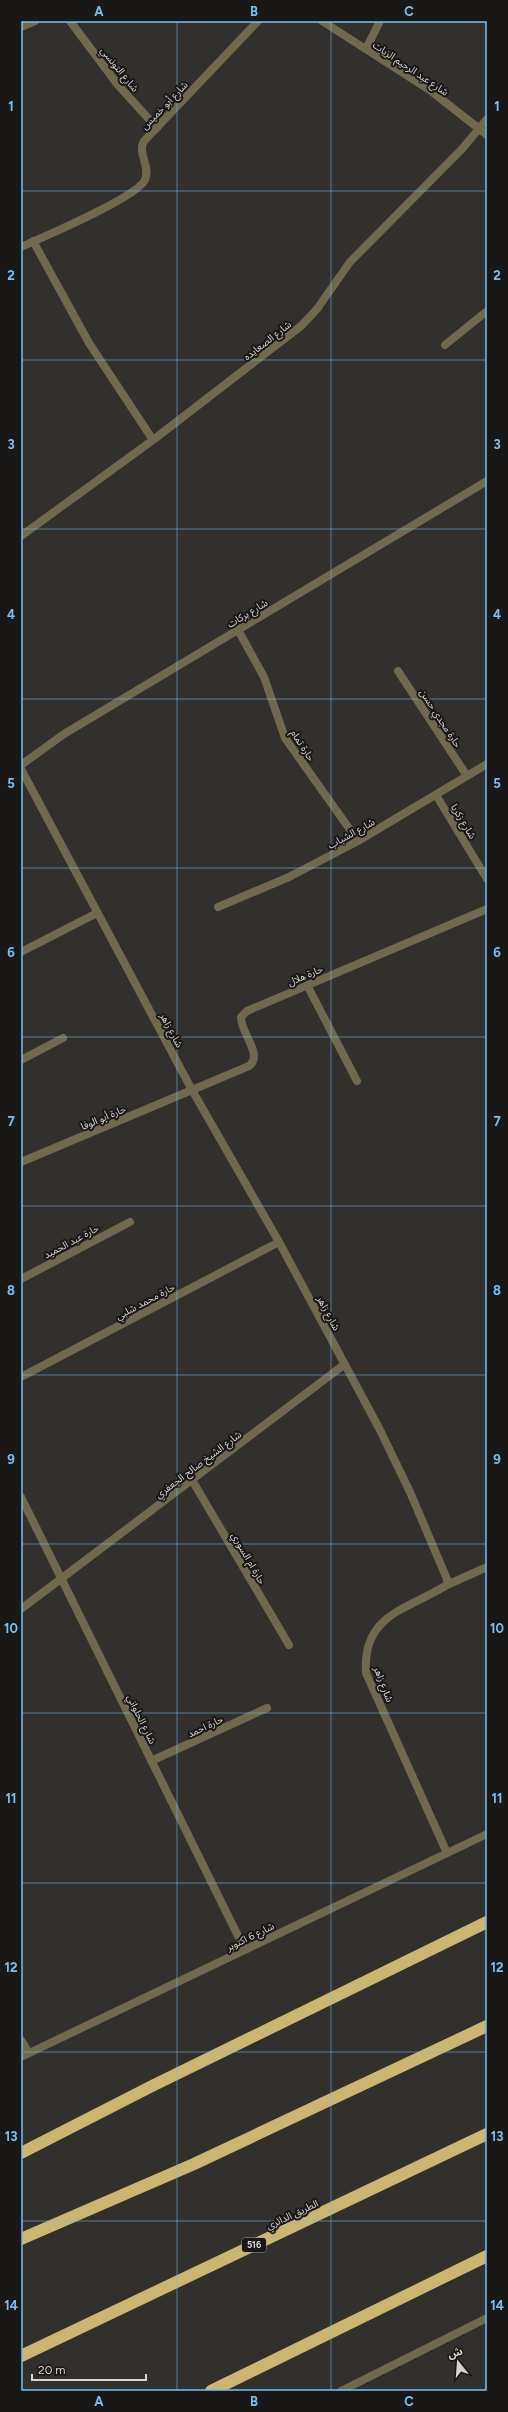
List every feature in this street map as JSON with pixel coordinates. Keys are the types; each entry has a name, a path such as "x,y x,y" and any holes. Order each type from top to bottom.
{"highway":[{"path":"21,2153 152,2086 487,1922"},
{"path":"21,2239 194,2164 487,2026"},
{"name":"الطريق الدائري","path":"21,2356 487,2134"},
{"path":"211,2391 487,2256"}],"street":[{"path":"21,27 35,21"},
{"name":"شارع التونسي","path":"70,21 118,85 156,128"},
{"name":"شارع أبو خميس","path":"21,247 126,196 139,187 147,173 142,144 258,21"},
{"name":"شارع عبد الرحيم الزيات","path":"322,21 431,92 480,128 487,135"},
{"path":"366,49 380,21"},
{"name":"شارع الصعايده","path":"21,536 153,440 301,326 317,310 350,262 462,149 487,118"},
{"path":"33,241 89,343 153,440"},
{"path":"444,345 487,311"},
{"name":"شارع بركات","path":"21,765 64,734 486,485"},
{"name":"حارة تمام","path":"238,630 264,677 285,738 358,841"},
{"name":"حارة مجدي حسن","path":"398,671 467,776"},
{"name":"شارع الشباب","path":"218,908 289,877 358,841 487,764"},
{"name":"شارع زاهر","path":"21,769 192,1090 279,1242 344,1364 410,1492 447,1578 447,1585 392,1615 376,1629 367,1646 365,1659 366,1673 448,1853"},
{"name":"شارع زكريا","path":"436,795 487,879"},
{"name":"حارة هلال","path":"192,1090 252,1064 255,1058 254,1051 241,1026 243,1014 307,985 487,909"},
{"path":"21,952 98,913"},
{"path":"307,985 357,1081"},
{"path":"21,1060 63,1038"},
{"name":"حارة أبو الوفا","path":"21,1162 192,1090"},
{"name":"حارة عبد الحميد","path":"21,1279 130,1222"},
{"name":"حارة محمد شلبي","path":"21,1377 279,1242"},
{"name":"شارع الشيخ صالح الجعفري","path":"21,1609 344,1364"},
{"name":"حارة ام السوري","path":"192,1480 289,1645"},
{"name":"شارع الحلواني","path":"21,1497 245,1950"},
{"path":"447,1585 487,1567"},
{"name":"حارة احمد","path":"151,1761 267,1708"},
{"name":"شارع 6 اكتوبر","path":"21,2057 487,1834"},
{"path":"21,2040 29,2053"},
{"path":"341,2391 487,2318"}]}
